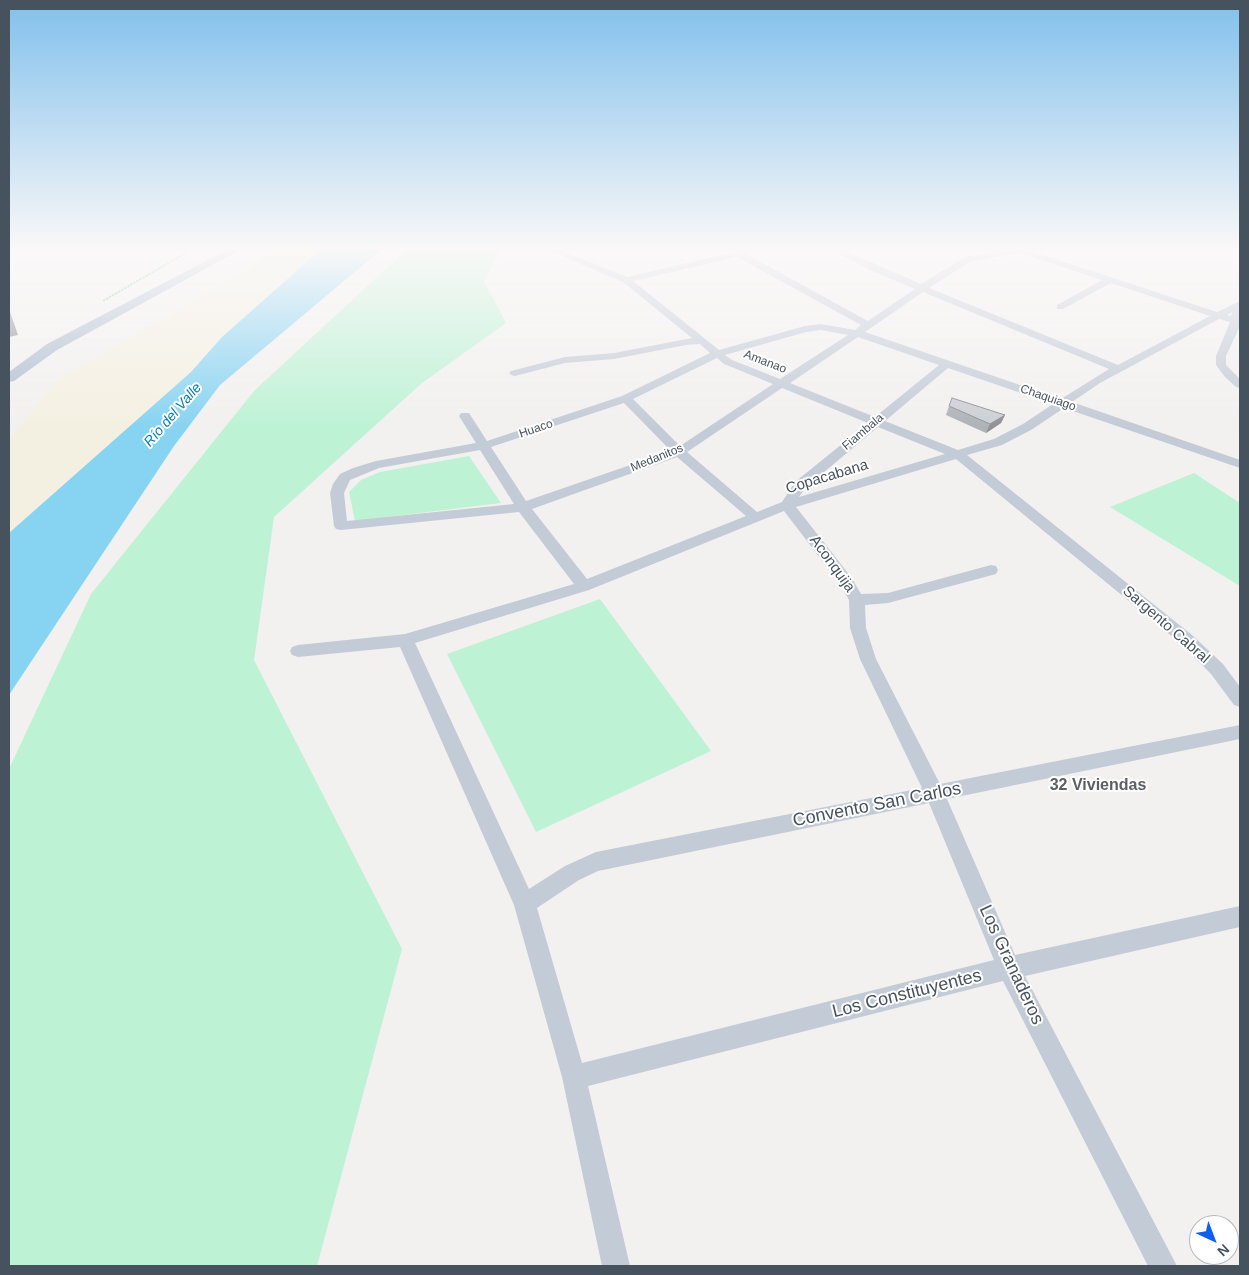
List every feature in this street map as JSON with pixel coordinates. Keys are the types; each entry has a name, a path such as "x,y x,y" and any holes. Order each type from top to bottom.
{"main road":[{"path":"9,378 52,348 124,310"}],"street":[{"name":"Amanao","path":"663,310 728,362 959,455"},
{"path":"840,310 868,325"},
{"name":"Medanitos","path":"341,526 523,507 679,452 891,310"},
{"path":"974,310 1118,369"},
{"path":"1198,310 1236,321"},
{"name":"Copacabana","path":"405,640 584,586 787,505 998,442 1027,428 1096,381 1223,310"},
{"path":"1238,310 1236,321 1221,356 1221,365 1240,385"},
{"name":"Chaquiago","path":"719,354 805,329 821,327 856,332 1240,464"},
{"path":"515,373 565,360 614,356 686,342 703,341"},
{"name":"Huaco","path":"341,526 338,493 340,484 345,477 358,470 376,465 483,446 626,398 719,354"},
{"name":"Fiambala","path":"787,505 800,485 946,364"},
{"path":"626,398 679,452 755,517"},
{"path":"464,416 523,507 584,586"},
{"path":"959,455 1085,557"},
{"name":"Aconquija","path":"787,505 846,581 857,600 858,628 868,659"},
{"name":"Sargento Cabral","path":"1085,557 1186,639 1217,669 1240,700"},
{"path":"857,600 888,598 991,570"},
{"path":"298,651 405,640 525,904 574,1077 616,1266"},
{"name":"Los Granaderos","path":"868,659 936,794 1009,968 1163,1266"},
{"name":"Convento San Carlos","path":"525,904 572,873 596,862 1240,732"},
{"name":"Los Constituyentes","path":"574,1077 1009,968 1240,916"}],"green space":[{"path":"342,310 499,310 506,323 422,383 274,517 254,660 402,949 317,1266 9,1266 9,769 91,594 254,391"},
{"path":"469,456 501,503 355,521 349,492 361,480 380,472"},
{"path":"1194,473 1240,503 1240,586 1110,507"},
{"path":"600,599 711,751 536,832 447,654"}],"sand":[{"path":"179,310 253,310 222,337 191,372 9,533 9,439 58,379"}],"water":[{"name":"Río del Valle","path":"253,310 310,310 220,385 174,446 9,695 9,533 191,372 222,337"}],"building":[{"path":"952,398 1005,415 990,424 949,406"}],"district":[{"name":"32 Viviendas","path":"1098,786"}]}
